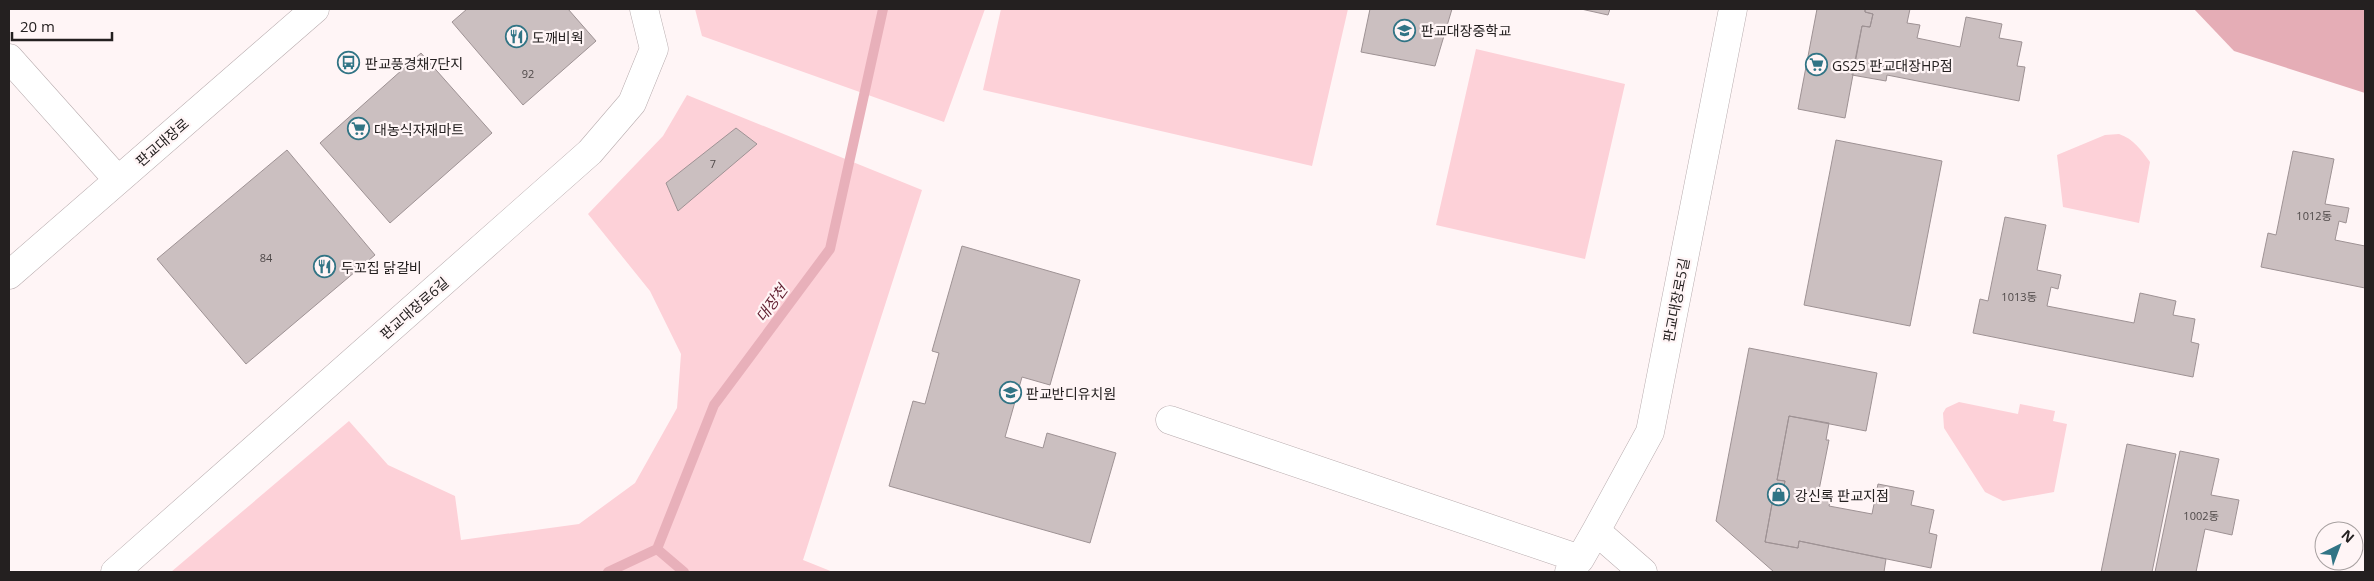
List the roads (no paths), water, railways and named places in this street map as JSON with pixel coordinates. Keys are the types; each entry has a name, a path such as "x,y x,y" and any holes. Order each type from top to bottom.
{"street":[{"name":"판교대장로","path":"9,275 315,9"},
{"name":"판교대장로6길","path":"115,572 590,152 632,103 654,49 644,9"},
{"name":"판교대장로5길","path":"1574,566 1596,531 1650,432 1733,9"},
{"path":"9,58 118,180"},
{"path":"1170,420 1574,566"},
{"path":"1596,531 1644,572"}],"waterway":[{"name":"대장천","path":"608,572 657,549 714,405 830,249 883,9"},
{"path":"657,549 684,572"}],"place":[{"name":"판교대장중학교","path":"1405,30"},
{"name":"도깨비웍","path":"516,37"},
{"name":"판교풍경채7단지","path":"349,63"},
{"name":"GS25 판교대장HP점","path":"1816,65"},
{"name":"대농식자재마트","path":"358,129"},
{"name":"두꼬집 닭갈비","path":"325,267"},
{"name":"판교반디유치원","path":"1010,393"},
{"name":"강신록 판교지점","path":"1779,495"}]}
